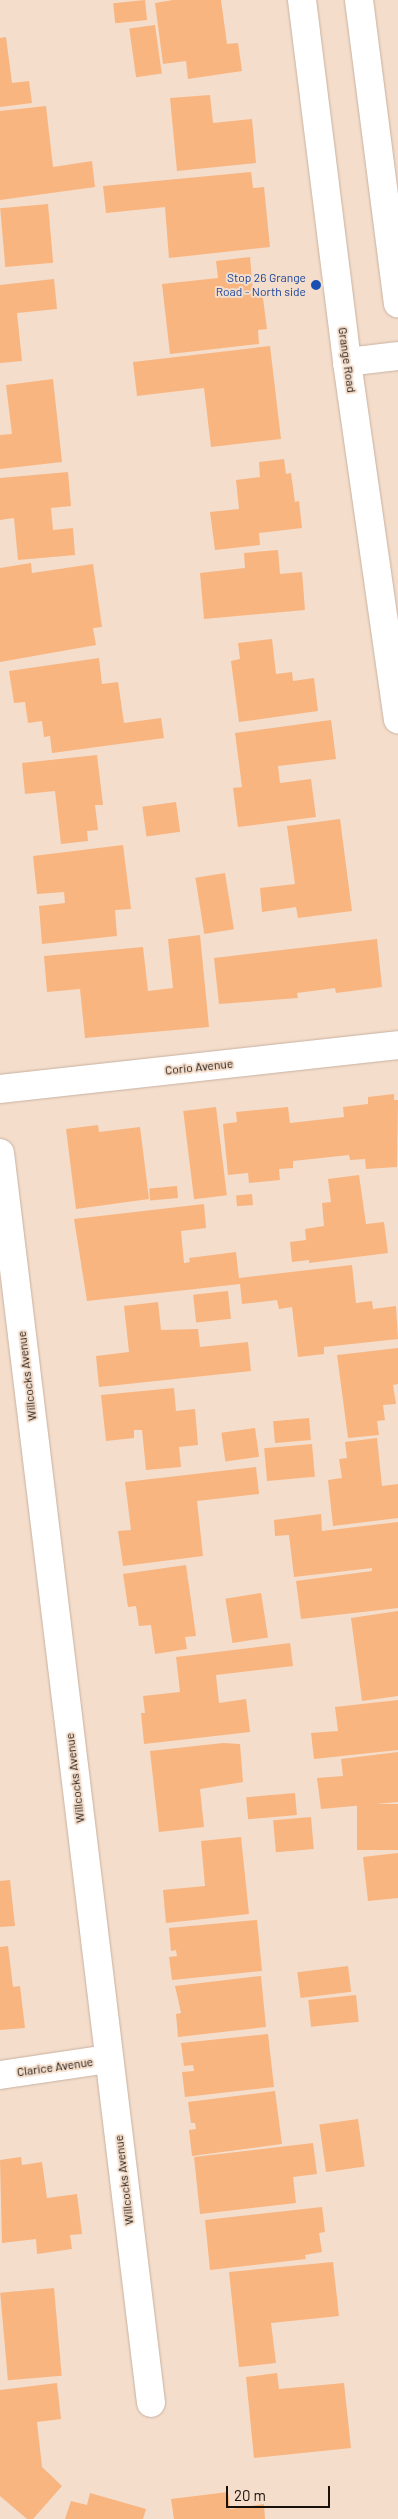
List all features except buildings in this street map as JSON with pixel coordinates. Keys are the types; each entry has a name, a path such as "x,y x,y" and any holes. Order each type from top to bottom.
{"street":[{"name":"Grange Road","path":"302,0 347,362 398,719"},
{"path":"359,0 398,304"},
{"path":"347,362 398,356"},
{"name":"Corio Avenue","path":"0,1089 398,1045"},
{"name":"Willcocks Avenue","path":"0,1153 151,2403"},
{"name":"Clarice Avenue","path":"0,2075 109,2060"}],"place":[{"name":"Stop 26 Grange Road - North side","path":"316,285"}]}
